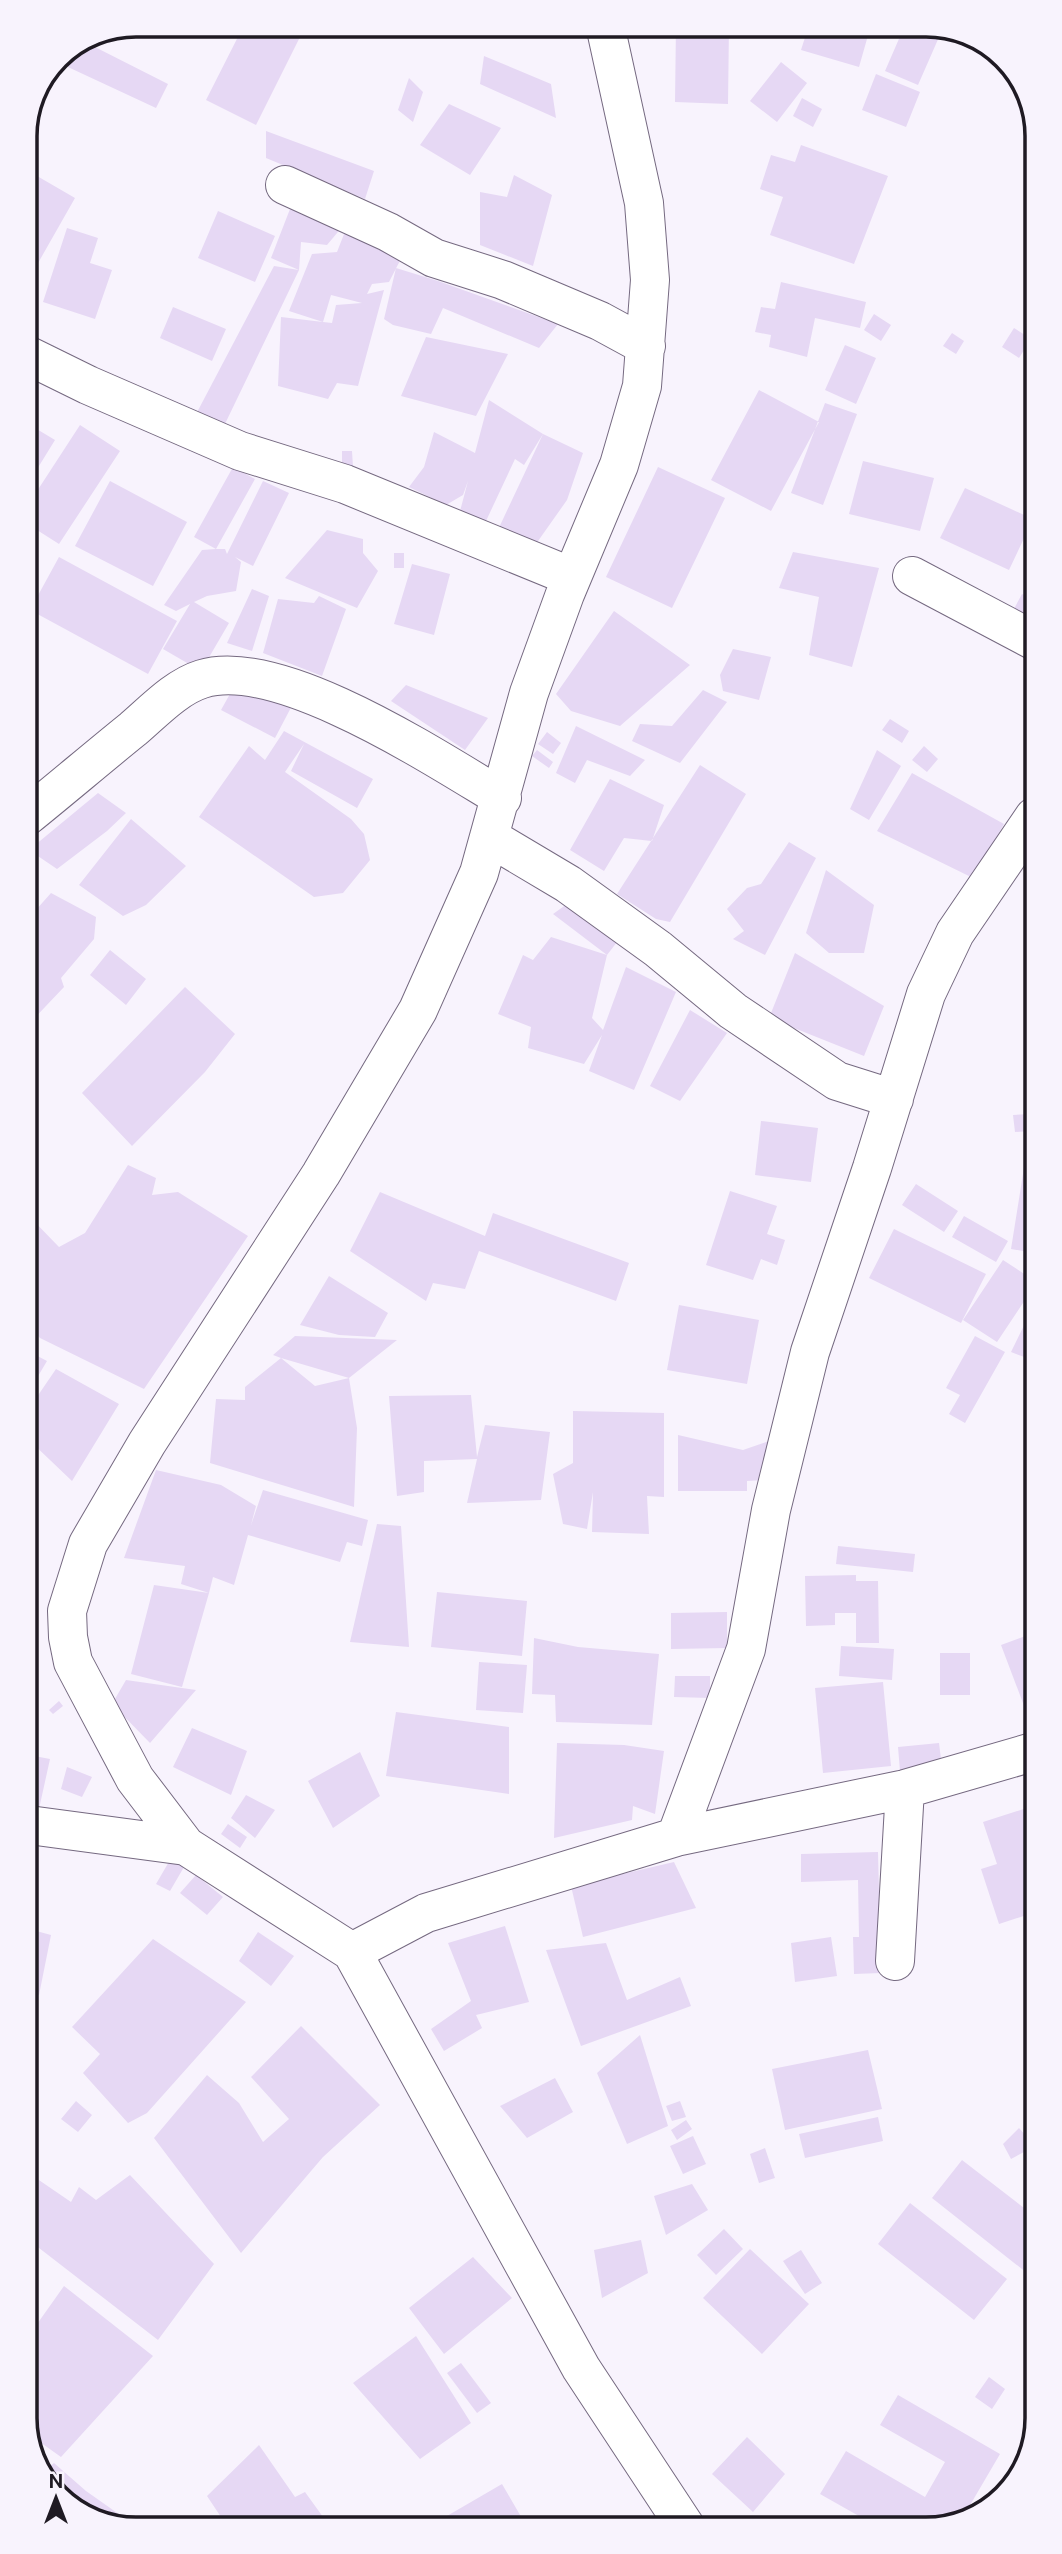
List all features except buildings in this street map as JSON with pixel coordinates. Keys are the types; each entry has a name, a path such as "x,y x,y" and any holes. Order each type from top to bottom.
{"street":[{"path":"608,37 644,202 650,279 642,386 619,465 572,577 529,693 479,873 418,1010 321,1174 147,1443 88,1544 77,1573 68,1611 73,1662 135,1779 187,1846 352,1952 581,2368 679,2517"},
{"path":"285,185 388,232 434,258 503,279 600,321 646,346"},
{"path":"37,360 240,451 345,484 572,577"},
{"path":"912,576 1025,636"},
{"path":"37,808 185,687 223,675 247,675 279,683 354,715 502,798"},
{"path":"489,837 568,884 658,949 733,1011 838,1081 894,1100"},
{"path":"676,1837 746,1649 771,1510 810,1352 894,1100 926,994 955,933 1022,855"},
{"path":"352,1952 426,1913 676,1837 905,1789 1025,1754"},
{"path":"895,1961 905,1789"},
{"path":"37,1826 187,1846"}]}
